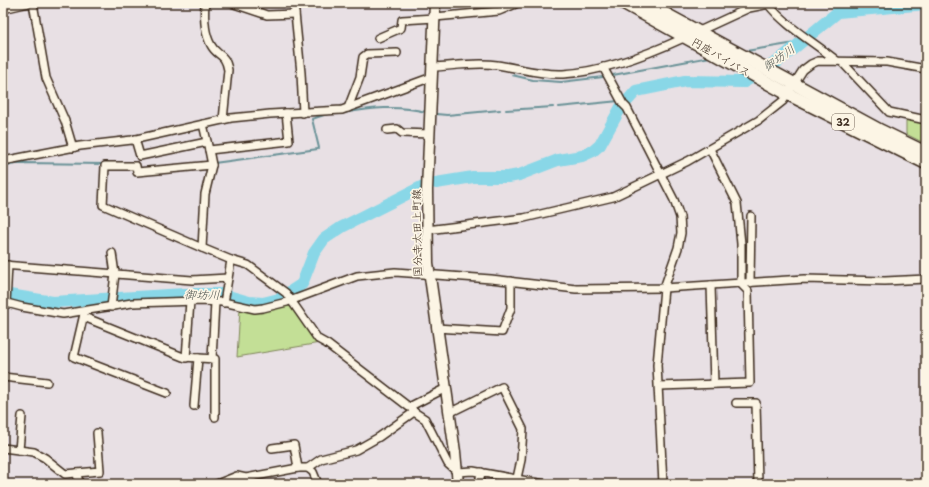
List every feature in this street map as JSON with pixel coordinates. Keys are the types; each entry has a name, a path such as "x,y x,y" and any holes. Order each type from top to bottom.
{"highway":[{"name":"円座バイパス","path":"624,3 761,79 791,89 926,152"},
{"name":"円座バイパス","path":"645,3 701,31 771,71 791,89 926,163"}],"main road":[{"name":"国分寺太田上町線","path":"436,3 432,72 427,230 429,275 446,388 458,484"}],"street":[{"path":"3,9 29,3"},
{"path":"33,3 46,78 65,121 73,148"},
{"path":"205,3 205,21 210,44 223,56 228,70 223,120"},
{"path":"231,3 267,15 295,14"},
{"path":"294,3 301,73 303,112"},
{"path":"378,38 401,28 402,20 499,11 518,3"},
{"path":"656,3 701,31"},
{"path":"3,161 73,148 135,139 203,124 255,115 348,108 432,72 495,65 544,74 576,73 603,67 653,50 701,31 749,8 771,4 774,12 807,39 840,62 889,112 926,120"},
{"path":"348,108 360,76 363,57 367,54 397,52"},
{"path":"427,230 492,224 613,197 662,175 710,149 770,112 791,89 803,70 818,61 887,62 926,69"},
{"path":"603,67 623,104 627,108 662,175 680,217 681,233 678,248 664,288 657,365 663,484"},
{"path":"209,150 289,141 286,113"},
{"path":"202,248 204,194 212,165 203,124"},
{"path":"387,130 396,129 402,133 430,134"},
{"path":"135,139 140,156 207,142"},
{"path":"710,149 737,203 741,244 740,284"},
{"path":"212,165 137,172 136,166 105,166 103,205 202,248 231,260 248,265 289,297 318,339 327,344 425,419 448,464 457,472 481,472 544,484"},
{"path":"750,283 751,216"},
{"path":"112,253 114,274 112,301"},
{"path":"225,297 231,260"},
{"path":"215,417 215,359 186,358 84,314 56,314 6,299 6,265 192,280 228,278"},
{"path":"84,314 112,301 141,303 190,301 215,302 225,297 255,309 274,306 289,297 368,274 407,271 429,275 511,281 576,289 664,288 804,279 885,281 926,279"},
{"path":"436,328 502,332 511,308 511,281"},
{"path":"659,386 750,383 748,291 740,284"},
{"path":"711,285 714,384"},
{"path":"186,358 190,301"},
{"path":"212,359 215,302"},
{"path":"84,314 74,357 167,393"},
{"path":"194,406 198,358"},
{"path":"3,377 47,382"},
{"path":"449,413 502,387 523,429 521,460 517,478"},
{"path":"217,484 237,476 246,478 298,468 308,468 321,459 356,450 379,437 412,410 446,388"},
{"path":"736,403 756,403 758,484"},
{"path":"19,450 22,416"},
{"path":"3,448 34,452 45,458 58,470 65,474 100,470 97,433"},
{"path":"272,448 294,445 298,468"},
{"path":"308,468 313,472 318,484"},
{"path":"479,484 481,472"},
{"path":"77,473 79,484"}],"green space":[{"path":"909,118 926,122 926,144 906,134 906,119"},
{"path":"288,304 293,306 320,343 237,357 240,309"}],"waterway":[{"name":"御坊川","path":"628,100 636,91 685,81 744,82 777,62 838,12 926,4"},
{"path":"746,51 801,42"},
{"path":"613,75 710,57"},
{"path":"512,75 533,80 561,82 603,77"},
{"path":"559,107 619,101"},
{"path":"506,110 553,107"},
{"name":"御坊川","path":"436,183 473,177 508,177 519,175 558,160 582,156 593,151 600,145 621,107"},
{"path":"343,113 384,108 405,108 426,112"},
{"path":"436,114 447,115 500,110"},
{"path":"214,163 318,149 312,119 327,114"},
{"path":"10,165 23,163 105,164"},
{"name":"御坊川","path":"3,294 53,302 185,294 221,294 249,302 263,303 279,299 302,284 314,253 324,239 342,227 425,185"}]}
